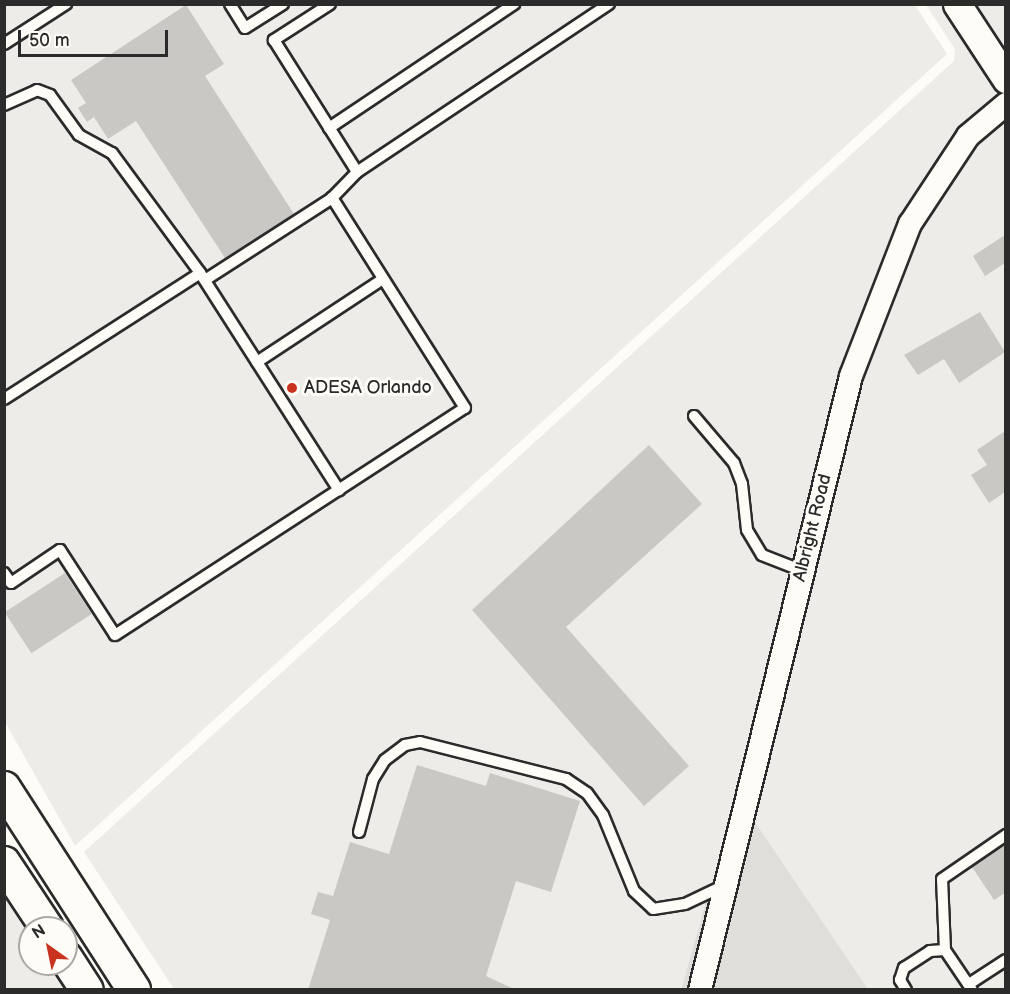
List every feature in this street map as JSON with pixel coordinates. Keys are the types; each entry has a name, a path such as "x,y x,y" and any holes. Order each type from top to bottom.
{"main road":[{"path":"4,788 134,990"},
{"path":"4,863 39,916"},
{"path":"78,976 87,990"}],"street":[{"path":"957,4 1005,78"},
{"name":"Albright Road","path":"700,990 851,376 906,235 968,136 1005,104"}],"lane":[{"path":"4,44 66,4"},
{"path":"230,4 245,28 283,4"},
{"path":"330,4 274,40 357,172"},
{"path":"329,128 514,4"},
{"path":"4,399 332,198 357,172 609,4"},
{"path":"4,105 37,90 50,95 79,135 112,153 202,277 339,490"},
{"path":"4,573 11,583 60,550 115,635 465,408 332,198"},
{"path":"257,362 383,279"},
{"path":"694,417 734,463 742,484 747,530 762,555 803,572"},
{"path":"360,832 373,779 385,760 405,745 420,742 566,779 587,793 603,815 634,891 653,909 685,904 726,884"},
{"path":"1005,835 942,879 945,950 970,987 1005,960"},
{"path":"906,990 900,980 904,968 930,951 945,950"}],"shaded area":[{"name":"ADESA Orlando","path":"4,5 915,5 947,54 75,846 5,722"},
{"path":"926,5 944,5 1002,92 960,128 900,218 841,371 721,857 681,989 174,989 84,852 954,61 955,49"},
{"path":"969,5 1005,5 1005,60"},
{"path":"1005,119 1005,989 868,989 753,819 861,381 920,230 977,144"},
{"path":"753,819 868,989 711,989"},
{"path":"721,857 688,989 681,990 707,899"},
{"path":"4,891 21,916 18,916 18,976 59,976 67,989 5,989"}],"building":[{"path":"186,5 224,64 205,76 294,214 225,258 136,121 108,139 94,117 87,122 78,108 86,103 71,80"},
{"path":"1005,235 1005,263 985,276 973,256"},
{"path":"980,312 1005,352 959,383 944,359 918,375 904,355"},
{"path":"1005,431 1005,492 989,503 971,475 987,465 977,450"},
{"path":"649,445 702,504 566,627 689,766 644,806 472,610"},
{"path":"65,573 92,614 31,653 5,612"},
{"path":"417,765 486,786 490,773 580,801 551,892 516,881 486,976 516,990 308,990 330,920 311,914 318,892 333,896 350,842 389,854"},
{"path":"1005,844 1005,893 994,900 972,867"}],"place":[{"name":"ADESA Orlando","path":"292,388"}]}
